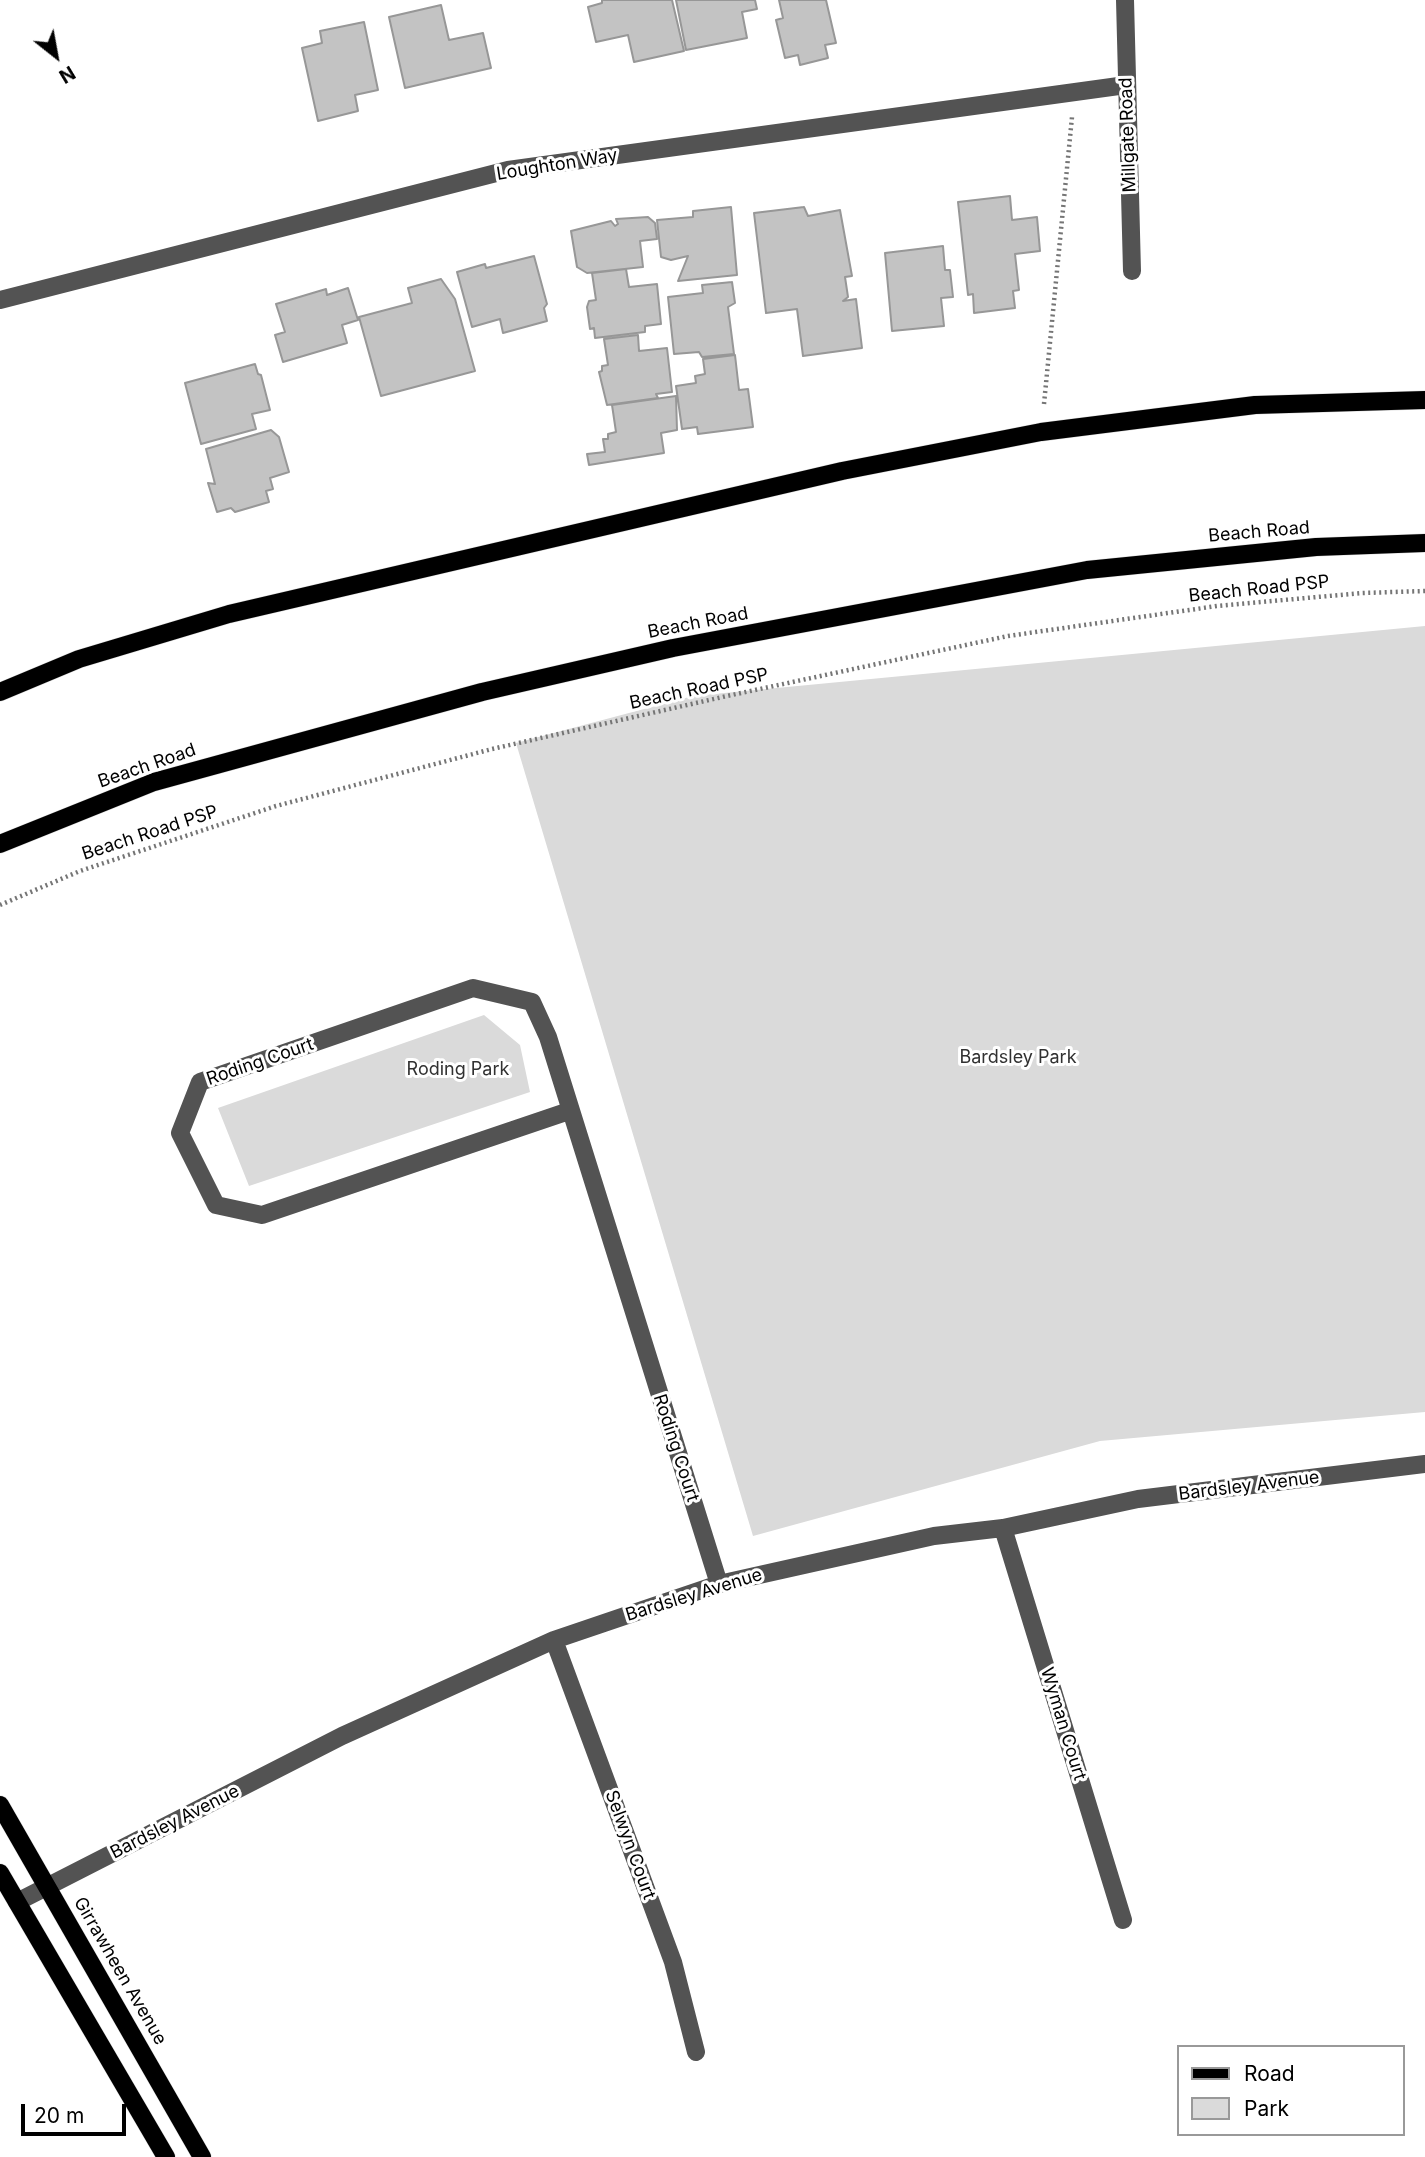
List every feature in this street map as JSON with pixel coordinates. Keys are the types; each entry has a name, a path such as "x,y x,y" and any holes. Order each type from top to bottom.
{"main road":[{"path":"0,692 79,659 229,614 842,471 1041,432 1255,405 1425,400"},
{"name":"Beach Road","path":"0,844 154,782 482,692 673,648 1087,570 1316,547 1425,543"},
{"name":"Girrawheen Avenue","path":"0,1805 202,2157"},
{"path":"0,1873 166,2157"}],"street":[{"name":"Millgate Road","path":"1125,0 1132,271"},
{"name":"Loughton Way","path":"0,300 508,170 1126,85"},
{"name":"Roding Court","path":"569,1111 262,1215 216,1205 180,1133 200,1082 473,988 532,1002 548,1037 719,1584"},
{"name":"Bardsley Avenue","path":"17,1902 342,1736 554,1640 719,1584 934,1536 1003,1528 1138,1499 1425,1464"},
{"name":"Wyman Court","path":"1003,1528 1123,1920"},
{"name":"Selwyn Court","path":"554,1640 673,1962 696,2052"}],"path":[{"path":"1041,432 1074,92"},
{"name":"Beach Road PSP","path":"0,905 80,872 276,806 492,749 714,699 1009,636 1217,606 1362,593 1425,591"}],"green space":[{"name":"Bardsley Park","path":"1425,626 1425,1412 1100,1441 753,1536 516,743 693,696"},
{"name":"Roding Park","path":"484,1015 520,1045 530,1092 249,1186 218,1108"}],"building":[{"path":"602,0 672,0 684,51 634,62 628,35 596,42 588,7 602,3"},
{"path":"676,0 755,0 757,9 742,12 747,38 686,50"},
{"path":"779,0 826,0 836,43 825,45 828,58 800,65 798,55 785,58 776,20 783,18"},
{"path":"441,5 449,40 483,33 491,68 405,88 389,17"},
{"path":"364,22 378,90 355,95 358,111 318,121 302,48 322,43 320,31"},
{"path":"1010,196 1012,220 1037,217 1040,251 1015,254 1019,290 1013,291 1015,308 974,313 973,294 968,295 958,202"},
{"path":"731,207 737,275 678,281 688,256 671,260 661,257 657,220 693,217 693,211"},
{"path":"804,207 808,216 840,210 852,276 845,277 848,297 843,301 856,299 862,348 803,356 797,309 766,313 754,213"},
{"path":"648,217 655,223 657,239 640,241 643,267 587,273 577,267 571,231 611,221 615,226 618,224 616,219"},
{"path":"943,246 945,270 950,270 953,297 941,298 944,326 892,331 885,253"},
{"path":"534,256 547,304 544,308 547,321 503,333 500,319 472,327 457,272 485,264 486,268"},
{"path":"626,269 629,287 657,284 661,324 645,326 645,332 595,338 594,328 590,329 587,307 589,301 596,300 592,273"},
{"path":"441,279 455,299 475,371 381,396 359,317 412,303 408,288"},
{"path":"732,282 735,303 728,307 734,354 702,357 699,352 674,354 668,297 703,293 702,285"},
{"path":"348,288 358,320 342,325 347,343 283,362 275,335 285,332 276,304 326,289 327,295"},
{"path":"638,335 639,351 667,348 672,392 656,394 658,398 607,405 599,372 602,371 602,366 608,365 604,339"},
{"path":"735,355 739,390 748,389 753,427 698,434 697,427 682,429 676,386 696,383 695,376 705,374 703,359"},
{"path":"255,364 258,374 261,375 270,410 252,414 256,429 201,444 185,383"},
{"path":"676,396 677,430 661,433 664,453 589,465 587,454 605,452 603,439 608,439 608,434 616,432 612,405"},
{"path":"271,430 279,437 289,472 270,478 273,489 266,491 269,502 235,512 231,508 217,512 208,483 215,484 206,449"}]}
